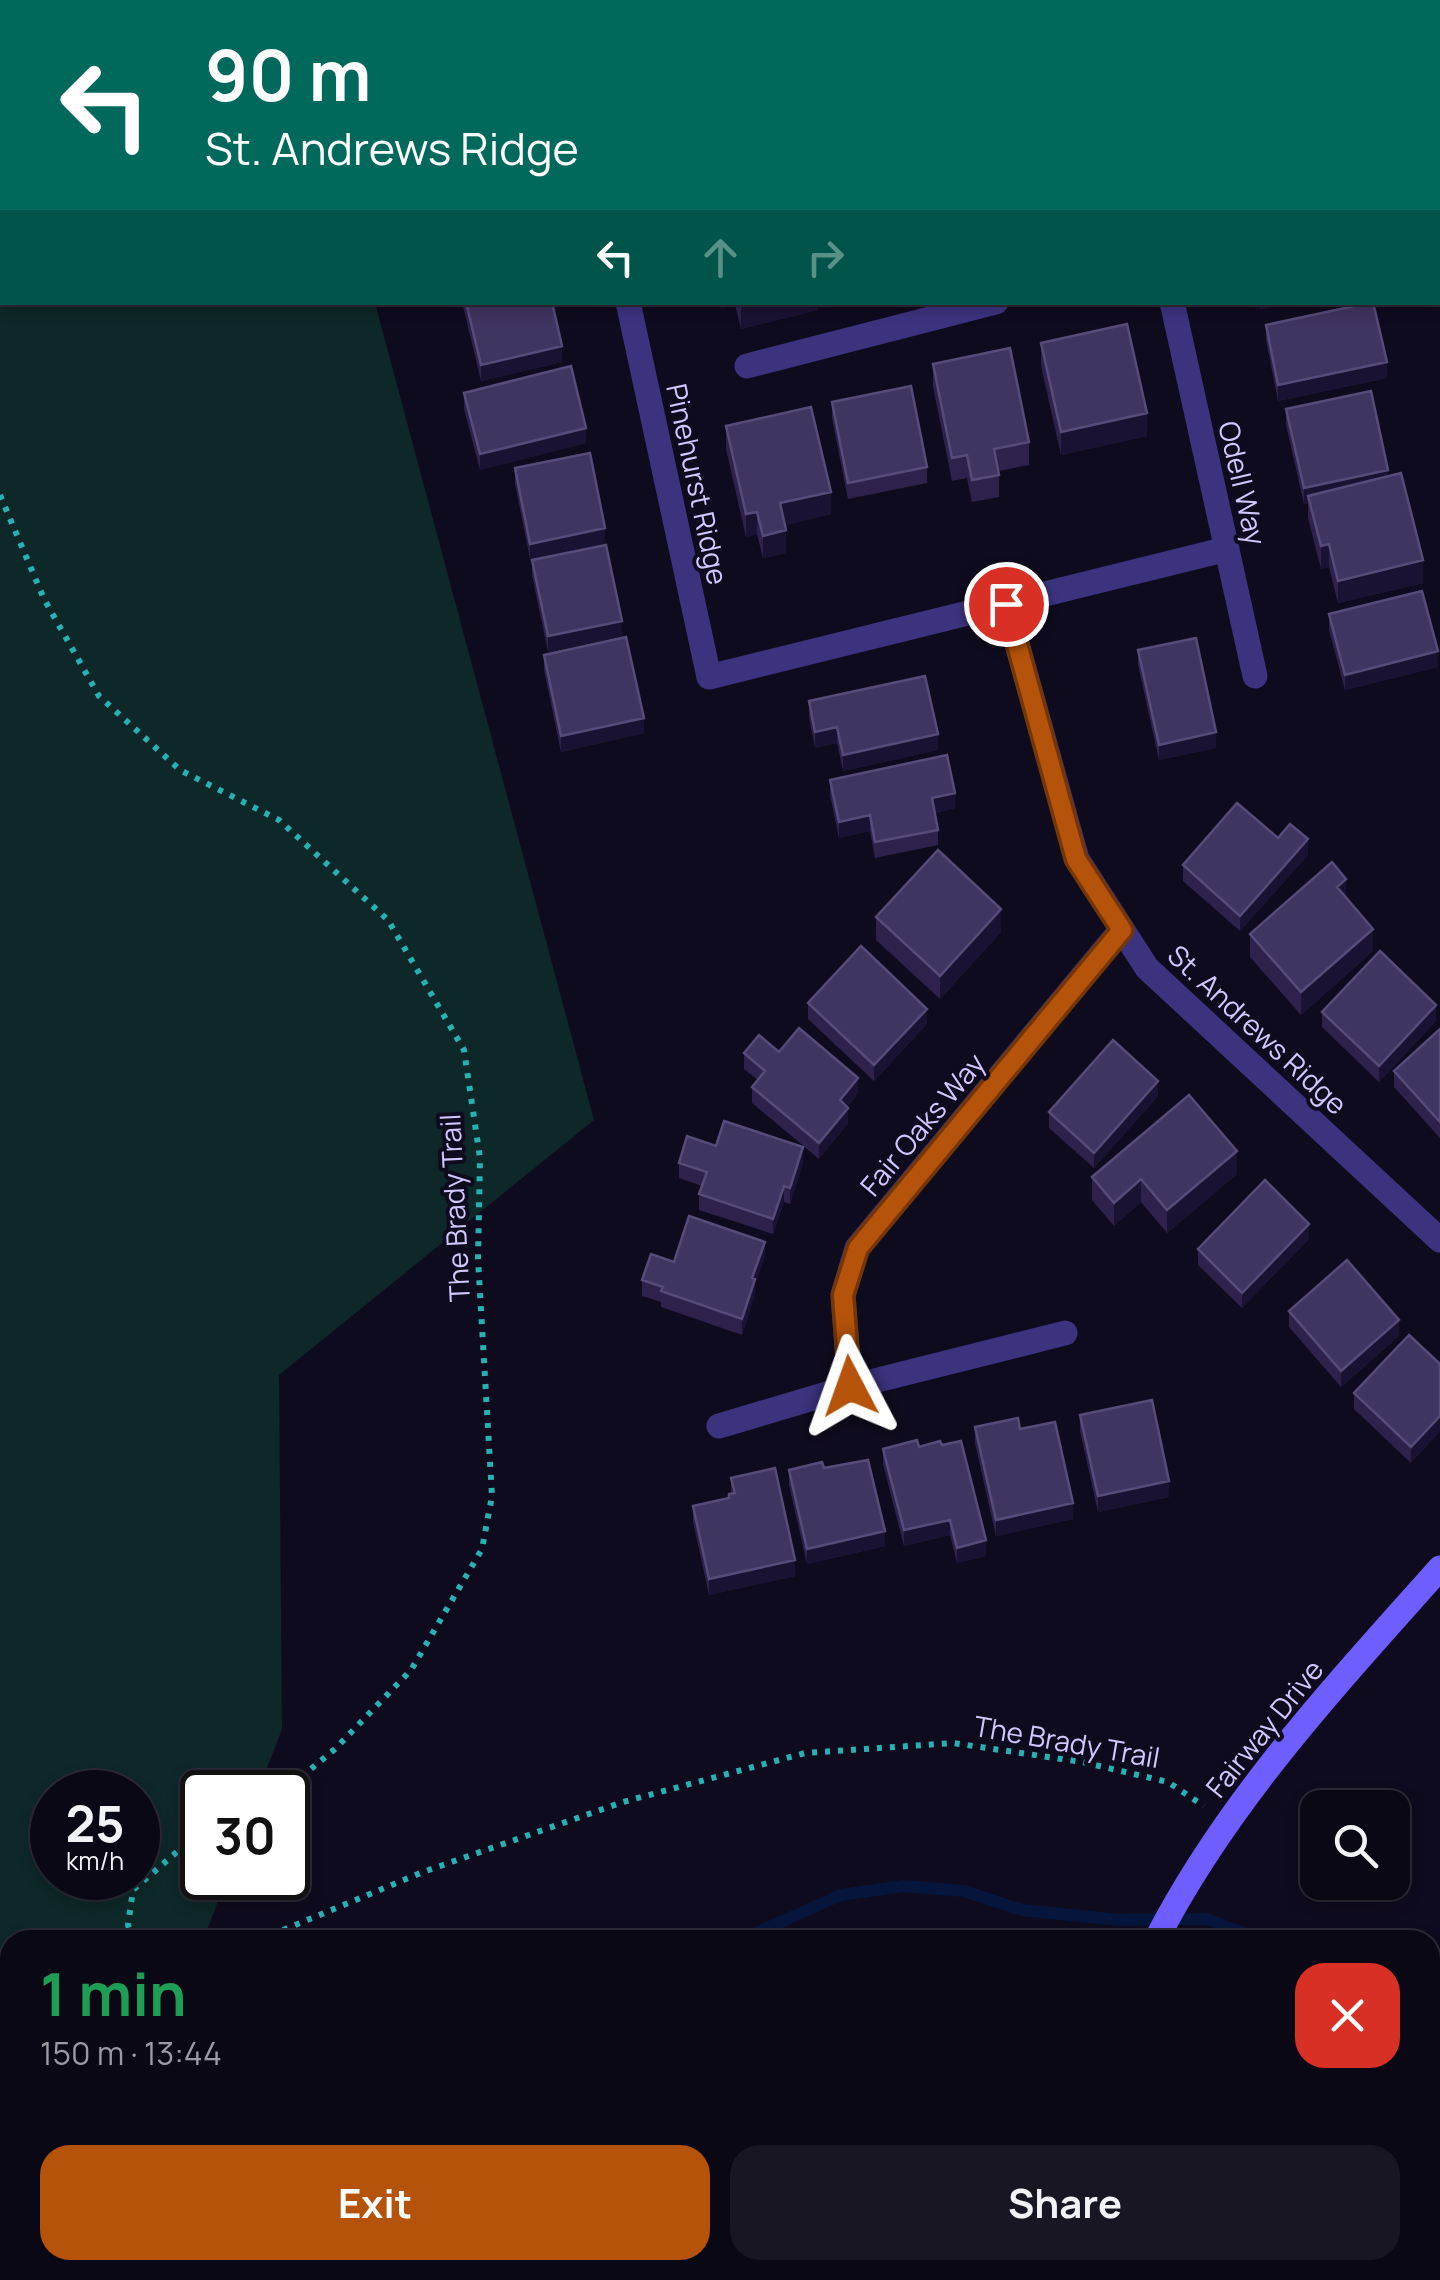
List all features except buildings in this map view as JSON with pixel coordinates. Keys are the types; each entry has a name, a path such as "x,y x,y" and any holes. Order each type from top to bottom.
{"street":[{"name":"Pinehurst Ridge","path":"629,305 709,678 1006,604"},
{"path":"748,366 916,312 972,305"},
{"name":"Odell Way","path":"1173,305 1255,676"},
{"path":"1006,604 1227,549"},
{"name":"St. Andrews Ridge","path":"1006,604 1076,859 1147,968 1440,1240"},
{"name":"Fair Oaks Way","path":"850,1386 843,1295 858,1248 1122,930"},
{"path":"719,1426 850,1386 1065,1333"},
{"name":"Fairway Drive","path":"1161,1930 1266,1769 1440,1568"}],"path":[{"name":"The Brady Trail","path":"0,496 44,599 99,696 180,770 278,820 388,920 464,1050 480,1158 478,1259 492,1496 482,1549 412,1670 310,1770"},
{"name":"The Brady Trail","path":"283,1930 423,1872 623,1802 805,1752 953,1743 1082,1762 1168,1782 1228,1822"},
{"path":"130,1930 133,1890 180,1849"}],"green space":[{"path":"0,305 376,305 594,1120 279,1375 282,1729 266,1770 180,1770 180,1900 218,1900 207,1930 0,1930"}],"waterway":[{"path":"762,1930 841,1895 903,1886 964,1891 1022,1910 1119,1920 1207,1919 1236,1930"}],"route":[{"path":"850,1386 843,1295 858,1248 1122,930 1076,859 1006,604"}]}
